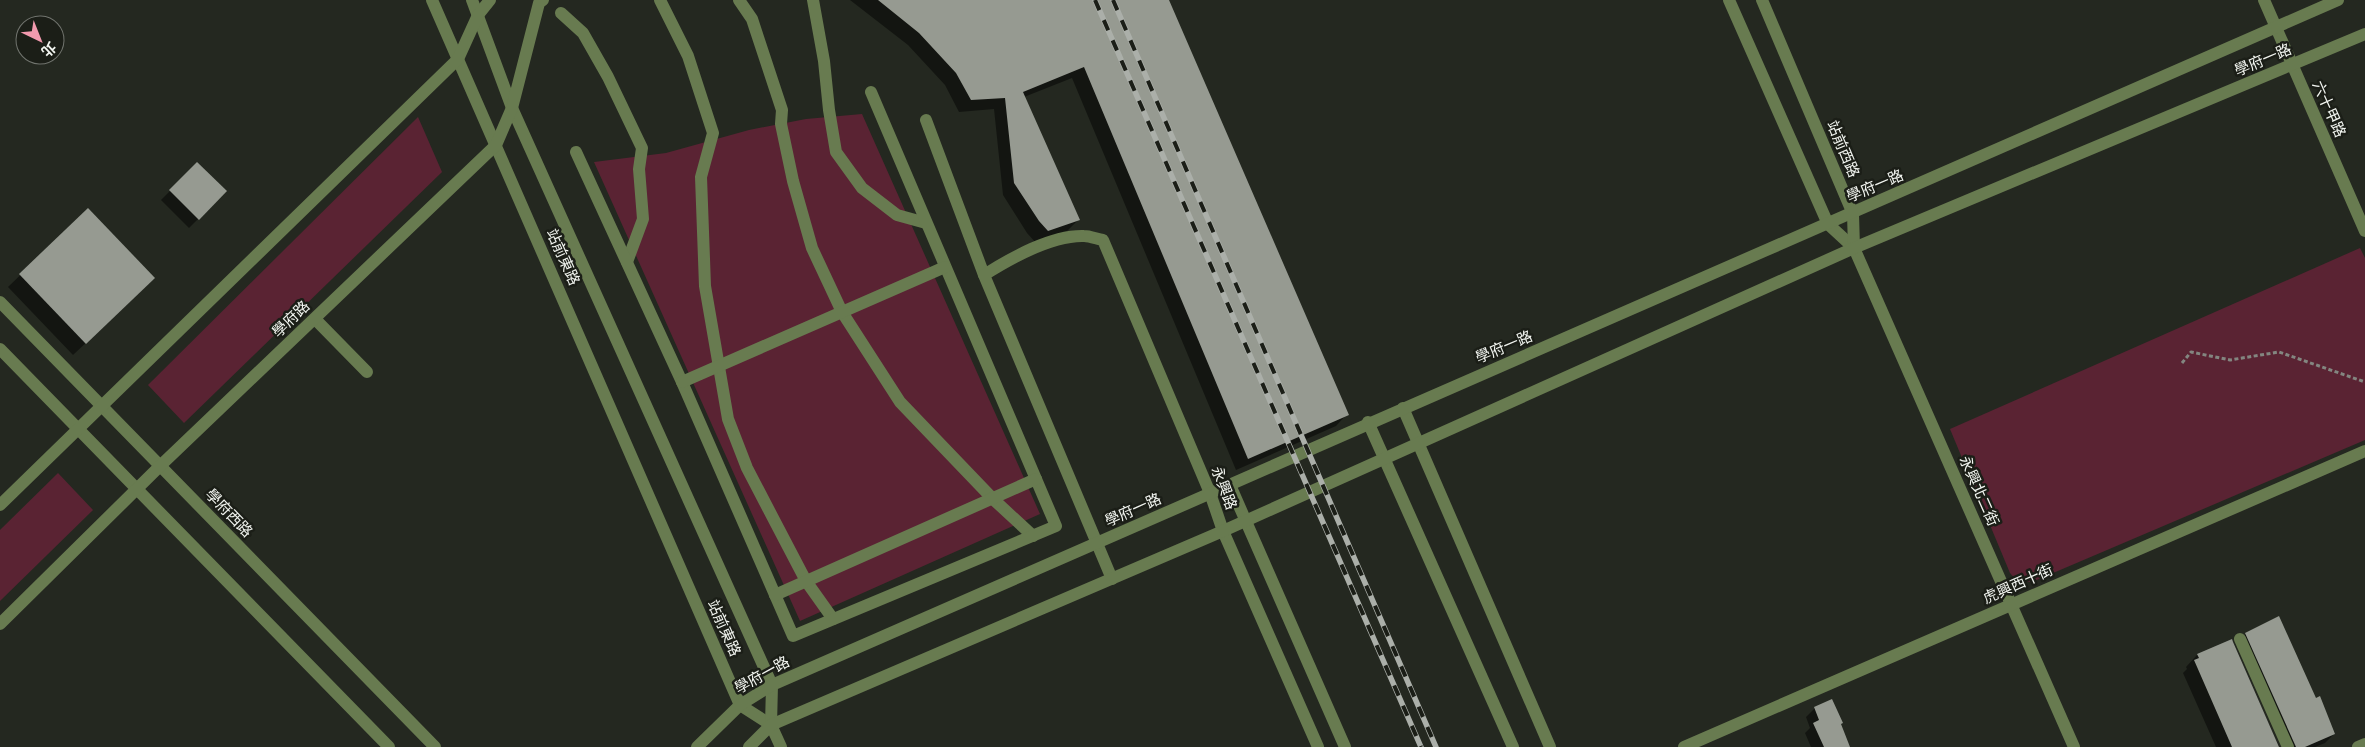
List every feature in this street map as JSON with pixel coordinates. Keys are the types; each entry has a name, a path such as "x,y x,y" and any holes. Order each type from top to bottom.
{"street":[{"name":"站前東路","path":"432,0 740,705"},
{"name":"站前東路","path":"472,0 512,108 772,684 772,725"},
{"path":"0,505 458,59 478,15 490,0"},
{"name":"學府路","path":"0,624 160,466 496,145 512,108 539,3 543,0"},
{"path":"660,0 688,56 712,133 701,177 705,286 728,419 747,468 806,581 833,619"},
{"path":"739,0 752,19 782,110 781,124 793,181 812,248 842,312 900,402 992,499 1032,536"},
{"path":"813,0 824,61 836,152 862,188 896,215 926,223"},
{"path":"1730,0 1828,224 1854,248"},
{"name":"站前西路","path":"1762,0 1853,214 1854,248"},
{"name":"六十甲路","path":"2264,0 2365,231"},
{"name":"學府一路","path":"697,747 740,705 772,684 1230,485 1368,422 1853,214 2338,0"},
{"path":"561,13 583,33 608,77 642,148 639,169 643,219 627,262"},
{"name":"學府一路","path":"749,747 772,725 1223,531 1384,457 1854,248 2365,34"},
{"path":"576,152 682,382 793,636 1056,526 871,92"},
{"path":"926,120 984,275 1112,578"},
{"name":"永興路","path":"984,275 1017,255 1051,242 1084,236 1103,240 1210,493 1223,531 1318,747"},
{"name":"永興北二街","path":"1854,248 2074,747"},
{"path":"682,382 945,267"},
{"name":"學府西路","path":"0,302 435,747"},
{"path":"315,319 367,372"},
{"path":"0,349 389,747"},
{"path":"1403,408 1550,747"},
{"path":"1368,422 1513,747"},
{"name":"虎興西十街","path":"1684,747 2365,451"},
{"path":"775,595 1036,479"},
{"name":"永興路","path":"1230,485 1345,747"},
{"path":"2240,639 2288,747"},
{"path":"740,705 772,725 781,747"},
{"path":"2358,747 2365,744"}],"path":[{"path":"2182,363 2191,352 2230,360 2279,352 2365,382"}],"shaded area":[{"path":"862,114 1040,514 800,621 594,162 666,153 749,130 806,119"},
{"path":"418,117 442,172 184,423 148,385"},
{"path":"2360,248 2365,258 2365,440 2032,582 2016,580 2010,573 1950,429"},
{"path":"58,473 93,510 0,601 0,530"}],"building":[{"path":"878,0 1169,0 1349,415 1248,459 1084,67 1023,92 1080,220 1048,231 1039,221 1014,183 1005,98 971,100 956,73 919,33"},
{"path":"197,162 227,191 199,220 169,190"},
{"path":"88,208 155,278 86,344 19,274"},
{"path":"2279,616 2316,698 2320,696 2335,734 2305,747 2296,747 2245,633"},
{"path":"2232,639 2279,747 2232,747 2194,660 2199,658 2197,654"},
{"path":"1832,699 1843,723 1841,724 1850,747 1824,747 1813,723 1819,720 1814,707"}],"railway":[{"path":"1095,0 1421,747"},
{"path":"1113,0 1436,747"}]}
